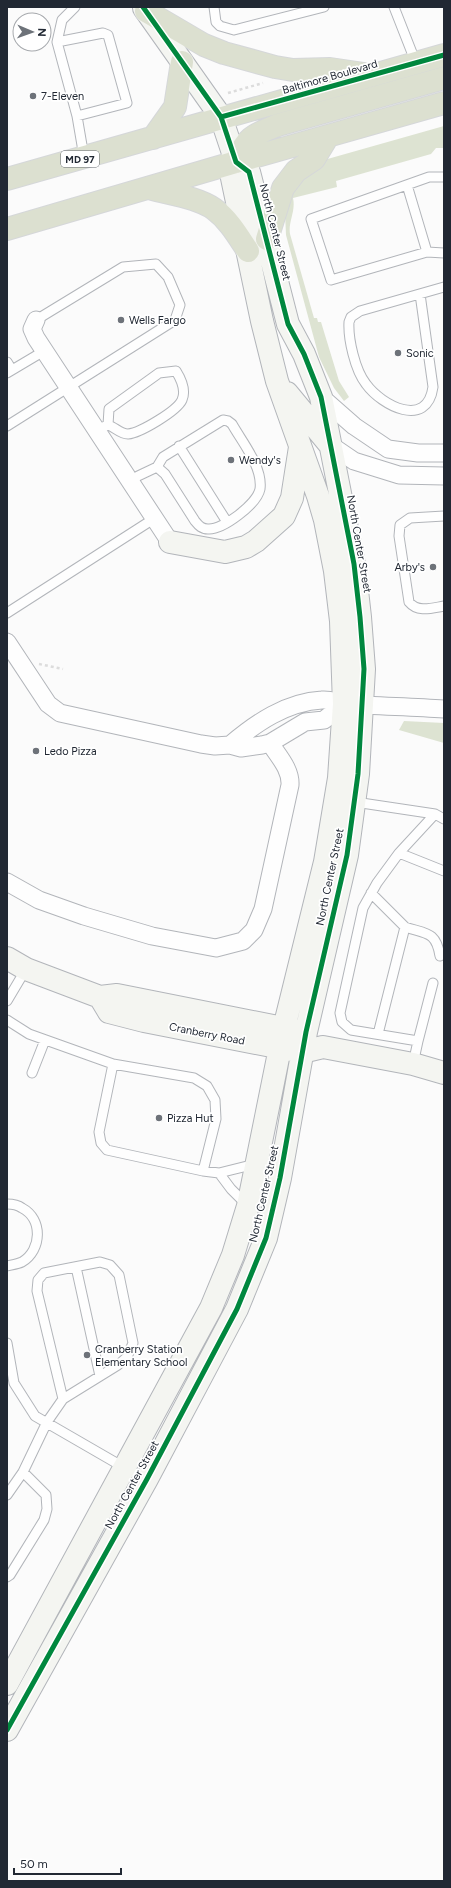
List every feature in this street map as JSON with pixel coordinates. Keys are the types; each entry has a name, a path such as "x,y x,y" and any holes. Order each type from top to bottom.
{"highway":[{"path":"144,9 204,45 224,53 275,67 292,70 330,68 372,75"},
{"name":"Baltimore Boulevard","path":"7,179 84,158 221,117 444,56"},
{"path":"153,138 176,106 182,62"},
{"path":"236,162 245,143 255,134 278,125 444,78"},
{"path":"7,229 236,162 444,104"},
{"path":"267,239 283,188 296,171 314,159 328,136"},
{"path":"149,188 195,200 216,210 232,227 248,251"}],"street":[{"name":"North Center Street","path":"7,1730 147,1478 237,1309 266,1238 310,1044 347,855 355,802 353,704 335,571 324,514 277,381 262,321 232,178 236,162 221,117 144,9"},
{"name":"North Center Street","path":"7,1684 211,1308 234,1255 248,1206 255,1164 282,1038 325,862 353,704 364,668 358,590 332,446 321,397 304,354 288,324 249,172 236,162"},
{"path":"36,320 32,328 44,351 68,386 102,427 130,482 170,542 225,552 246,547 256,541 284,516 292,498 300,444"},
{"path":"277,381 332,446 354,461 399,475 444,476"},
{"path":"321,397 354,426 388,449 418,453 444,453"},
{"path":"7,642 48,704 60,713 201,744 215,746 230,745 241,748 270,743 305,722 324,720 353,704"},
{"path":"230,745 255,725 281,710 301,703 323,699 353,704 444,709"},
{"path":"7,882 39,900 84,916 152,936 216,948 243,941 254,930 263,909 290,785 291,777 289,771 270,743"},
{"name":"Cranberry Road","path":"7,958 26,969 100,997 109,1012 144,1021 282,1038 413,1064 444,1073"}],"lane":[{"path":"76,7 62,20 57,42 77,116 84,158"},
{"path":"214,7 216,22 220,26 234,30 324,7"},
{"path":"394,7 416,63"},
{"path":"57,42 103,33 108,35 127,103 77,116"},
{"path":"444,177 429,177 311,219 332,280 426,252 444,253"},
{"path":"407,185 426,252"},
{"path":"7,426 68,386 175,320 180,305 168,277 156,264 123,267 36,320"},
{"path":"420,294 433,387 431,398 426,405 409,410 389,405 366,384 356,368 349,327 351,317 360,311 444,287"},
{"path":"7,362 10,372 44,351"},
{"path":"176,371 182,381 183,398 178,406 144,428 128,434 102,427 109,409 158,373 176,371"},
{"path":"130,482 138,476 157,467 164,457 179,446 222,420 228,420 232,424 257,468 260,477 260,489 248,508 216,528 208,529 200,527 165,474 157,467"},
{"path":"179,446 227,522"},
{"path":"444,516 410,518 400,525 399,536 409,602 414,608 423,609 444,606"},
{"path":"7,613 155,518"},
{"path":"355,802 435,814 444,819"},
{"path":"418,1041 351,1030 342,1022 340,1013 363,908 371,892 399,853 435,814"},
{"path":"399,853 444,872"},
{"path":"371,892 405,928 431,936 438,943 440,956"},
{"path":"378,1034 405,928"},
{"path":"7,1001 26,969"},
{"path":"413,1064 433,984"},
{"path":"7,1020 29,1034 113,1064 194,1078 207,1086 216,1100 216,1119 204,1171"},
{"path":"32,1073 46,1040"},
{"path":"113,1064 99,1132 101,1143 107,1150 219,1173 255,1164"},
{"path":"219,1173 231,1189 248,1206"},
{"path":"7,1204 22,1208 32,1216 37,1227 37,1241 32,1252 22,1262 7,1266"},
{"path":"7,1495 23,1472 47,1422 63,1399 118,1365 127,1357 134,1343 119,1275 110,1265 100,1262 44,1273 38,1280 37,1290 63,1399"},
{"path":"76,1267 100,1376"},
{"path":"7,1343 14,1383 35,1416 125,1468 147,1478"},
{"path":"7,1577 10,1575 44,1520 47,1509 46,1495 23,1472"}],"path":[{"path":"228,93 265,83"},
{"path":"43,665 62,669"}],"green space":[{"path":"444,126 444,148 436,148 431,154 336,181 337,187 293,198 294,207 290,225 290,234 314,318 317,318 318,322 321,322 339,381 349,397 344,401 334,388 319,357 286,235 285,213 293,185 324,160"},
{"path":"404,721 444,723 444,743 399,730"}],"cycle path":[{"path":"7,1730 147,1479 237,1309 266,1238 280,1178 306,1032 347,855 358,774 364,669 360,617 354,564 321,397 304,354 288,324 249,172 236,162 221,117 143,7"},
{"path":"221,117 444,55"}],"place":[{"name":"7-Eleven","path":"33,96"},
{"name":"Wells Fargo","path":"121,320"},
{"name":"Sonic","path":"398,353"},
{"name":"Wendy's","path":"231,460"},
{"name":"Arby's","path":"433,567"},
{"name":"Ledo Pizza","path":"36,751"},
{"name":"Pizza Hut","path":"159,1118"},
{"name":"Cranberry Station Elementary School","path":"87,1355"}]}
